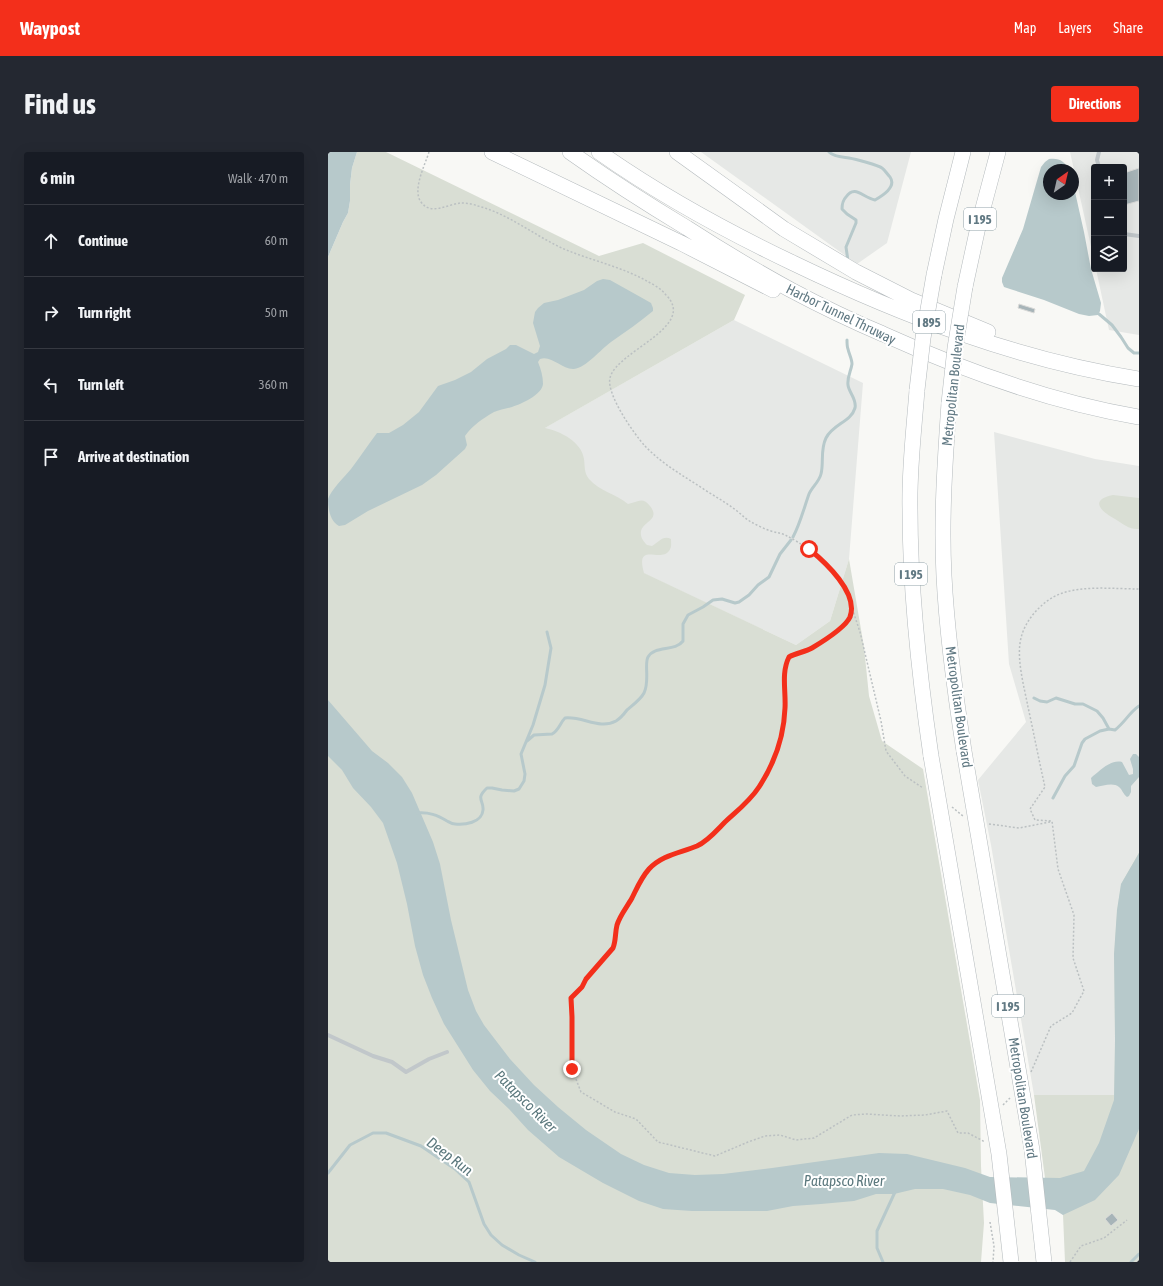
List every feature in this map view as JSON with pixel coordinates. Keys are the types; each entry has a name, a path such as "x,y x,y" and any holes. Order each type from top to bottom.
{"highway":[{"path":"492,152 654,230 787,297 823,307"},
{"name":"Harbor Tunnel Thruway","path":"570,152 622,188 702,238 823,307 903,344 1000,382 1061,400 1139,417"},
{"name":"Harbor Tunnel Thruway","path":"599,152 673,200 743,239 866,297 912,316 1014,351 1070,366 1132,378"},
{"path":"677,152 784,229 856,272 911,300 988,332 1132,378"},
{"name":"I 195","path":"963,152 946,219 923,338 912,452 910,508 911,572 917,648 931,756 1000,1154 1011,1262"},
{"name":"Metropolitan Boulevard","path":"998,152 978,227 965,287 955,348 949,403 943,512 944,576 950,647 964,751 1032,1150 1044,1262"}],"lane":[{"path":"1098,152 1098,164"},
{"path":"1127,234 1139,236"},
{"path":"328,1035 373,1056 392,1062 406,1072 429,1059 447,1052"}],"path":[{"path":"429,152 418,188 420,201 430,209 435,210 464,203 490,209 563,248 635,275 652,284 667,295 673,306 673,314 670,322 665,329 616,366 610,379 613,397 644,445 663,464 706,490 759,526 789,537 819,557 840,580 850,601 850,616 846,623 831,636 813,648 789,657 784,675 785,708 780,742 759,787 742,807 698,846 668,856 648,870 621,914 617,924 613,948 590,974 582,987 571,998 572,1069 581,1092 615,1112 636,1119 658,1142 715,1156 765,1136 780,1135 796,1140 814,1138 852,1115 867,1114 900,1116 925,1115 947,1111 958,1133 968,1133 985,1142"},
{"path":"1029,1076 1051,1026 1072,1013 1084,991 1073,958 1074,916 1058,869 1052,821 1035,820 1030,809 1045,787 1022,677 1020,656 1021,639 1024,629 1039,607 1060,594 1082,589 1139,589"},
{"path":"1000,1111 1003,1105 1014,1094"},
{"path":"1070,1262 1082,1246 1104,1238 1127,1220"},
{"path":"990,1222 994,1246 993,1262"}],"shaded area":[{"path":"357,152 386,152 599,256 643,243 745,295 734,320 545,428 569,438 579,447 584,459 586,474 598,487 628,504 642,500 650,506 654,514 642,528 642,539 647,545 652,546 663,538 668,538 671,539 671,548 665,554 646,555 643,558 642,563 644,573 796,645 830,621 849,559 864,647 869,696 882,741 923,769 980,1100 984,1223 981,1262 328,1262 328,257 348,213 352,168"},
{"path":"701,152 911,152 887,243 857,264"},
{"path":"1070,152 1139,152 1139,335 1109,330 1097,272 1127,272 1127,164 1091,164 1091,246 1079,192 1079,164 1073,164"},
{"path":"734,320 863,383 849,559 830,621 796,645 590,548 529,437"},
{"path":"994,432 1095,459 1139,466 1139,852 1121,884 1117,910 1114,954 1114,1095 1034,1095 991,845 978,780 1026,722 1009,664"},
{"path":"1113,495 1139,498 1139,529 1133,529 1127,526 1102,510 1099,503 1101,500 1105,497"},
{"path":"1139,852 1139,1262 1065,1262 1063,1215 1045,1178 1034,1095 1114,1095 1114,954 1117,910 1121,884"}],"water":[{"path":"328,152 357,152 352,168 348,213 328,257"},
{"path":"1049,159 1056,159 1065,164 1043,164"},
{"path":"1043,164 1043,200 1077,200 1091,272 1101,303 1098,315 1089,316 1079,314 1044,300 1004,287 1002,282 1002,278 1023,229"},
{"path":"603,279 610,280 651,303 653,311 579,368 570,369 549,359 540,359 538,362 542,373 543,384 539,392 516,406 494,412 478,422 465,436 467,445 465,449 436,475 422,485 368,511 345,525 339,526 333,521 329,511 328,499 330,495 377,433 389,433 403,425 419,412 438,386 471,372 487,359 506,349 510,345 516,345 534,354 538,352 540,346 533,323 535,312 538,308 544,303 558,300 584,290 597,281"},
{"name":"Patapsco River","path":"328,700 372,751 388,763 402,777 412,793 433,842 440,864 451,920 468,990 476,1011 484,1025 510,1059 534,1085 586,1130 621,1154 644,1165 669,1173 695,1175 723,1174 879,1153 907,1154 965,1168 990,1177 1060,1178 1084,1171 1099,1143 1114,1100 1114,954 1117,910 1121,884 1139,853 1139,1129 1119,1175 1095,1200 1063,1215 1055,1210 990,1203 970,1195 943,1189 915,1189 894,1194 876,1194 854,1201 793,1206 767,1211 692,1211 663,1209 639,1201 603,1183 559,1157 528,1130 490,1091 473,1070 444,1024 423,975 415,946 397,863 383,823 371,807 353,788 342,770 328,756"},
{"path":"1133,754 1136,754 1139,757 1139,777 1131,786 1129,796 1127,797 1120,788 1114,785 1096,787 1092,784 1091,778 1093,776 1106,766 1118,761 1122,762 1129,775 1133,774 1130,759"}],"building":[{"path":"1139,168 1139,201 1127,204 1127,200 1127,172"},
{"path":"1019,304 1035,309 1034,313 1018,308"},
{"path":"1112,1213 1118,1220 1111,1226 1105,1219"}],"waterway":[{"path":"829,152 836,156 880,167 892,181 888,191 875,200 856,192 849,193 844,199 842,209 856,220 846,247 848,261"},
{"path":"1099,314 1112,325 1128,348 1134,353 1139,353"},
{"path":"793,537 809,494 819,480 821,474 824,442 829,433 850,417 855,408 855,402 848,385 852,360 847,347 847,340"},
{"path":"527,741 534,735 552,734 556,731 565,718 603,724 618,720 639,700 644,693 647,683 647,660 651,653 675,646 683,641 683,624 688,615 713,600 722,599 735,603 749,595 758,585 769,577 780,554 791,540"},
{"path":"417,813 433,814 454,824 468,823 476,820 482,814 483,807 481,795 487,788 514,791 519,789 524,781 525,774 521,754 533,725 545,685 551,648 547,632"},
{"path":"1034,698 1047,702 1056,698 1075,704 1083,704 1097,711 1109,729"},
{"path":"1053,798 1065,776 1074,766 1082,743 1085,739 1100,731 1109,729 1115,730 1139,706"},
{"name":"Deep Run","path":"328,1173 350,1145 373,1133 386,1133 421,1146 455,1169 469,1182 484,1224 491,1235 502,1245 535,1262"},
{"name":"Deep Run","path":"883,1262 877,1248 877,1231 895,1192"},
{"path":"1131,1262 1139,1254"}],"route":[{"path":"572,1069 571,998 582,987 586,979 613,948 617,924 621,914 642,879 648,870 656,863 668,856 698,846 750,799 759,787 767,772 780,742 785,708 784,675 789,657 813,648 831,636 846,623 850,616 850,601 840,580 819,557 809,549"}]}
